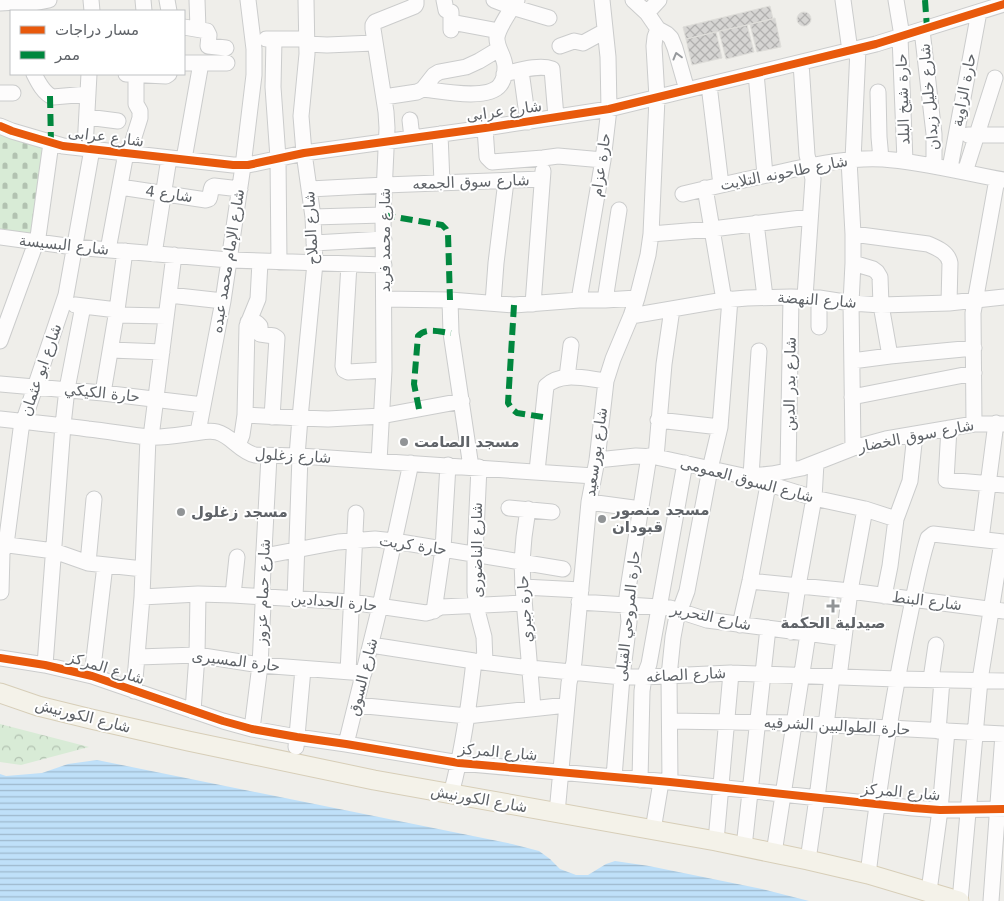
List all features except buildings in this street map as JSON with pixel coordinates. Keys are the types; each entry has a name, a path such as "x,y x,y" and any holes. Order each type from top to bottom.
{"main road":[{"name":"شارع الكورنيش","path":"0,694 38,706 188,741 451,794 535,814 804,871 959,901"},
{"name":"شارع الكورنيش","path":"0,705 87,728 371,790 535,814 557,813 716,841 868,874 927,896"}],"street":[{"path":"0,3 18,5 49,0"},
{"path":"185,63 200,63 226,56 207,45 207,31 191,28 197,0"},
{"name":"شارع الإمام محمد عبده","path":"198,432 223,301 240,189 254,75 253,40 248,0"},
{"name":"شارع الملاح","path":"295,599 300,418 315,263 313,217 301,116 306,65 306,0"},
{"name":"شارع محمد فريد","path":"379,461 384,370 384,215 387,120 373,25 375,22 415,6 416,0"},
{"path":"444,0 446,10 451,12 451,26 499,31"},
{"path":"494,0 514,4 548,18"},
{"name":"حارة عزام","path":"579,300 603,160 609,109 608,57 602,0"},
{"path":"633,0 647,12 658,29 667,34 674,43 687,90"},
{"path":"647,12 660,0"},
{"path":"843,0 854,50 851,160 853,448"},
{"name":"حارة شيخ البلد","path":"896,0 901,36 905,161"},
{"name":"شارع عرابى","path":"0,126 63,146 243,166 304,153 609,109 854,50 922,30 974,9 1001,3"},
{"path":"503,79 505,63 497,38 514,4"},
{"name":"حارة الزاوية","path":"950,168 974,9"},
{"name":"شارع بورسعيد","path":"557,813 569,680 573,665 589,502 597,460 606,381 638,298 651,234 657,98 654,46 658,29"},
{"name":"شارع خليل زيدان","path":"922,30 934,134 934,165"},
{"path":"560,46 574,41 583,44 605,31"},
{"path":"274,39 279,262"},
{"path":"253,40 307,41 327,45 374,42"},
{"path":"384,97 417,92 434,75 479,61 500,49"},
{"path":"154,254 164,193 176,159 200,63"},
{"path":"801,63 807,155 813,179 805,298 819,327"},
{"path":"422,89 476,94 488,93 495,90 503,79 520,71 548,67 552,69 556,117"},
{"path":"520,71 528,122"},
{"path":"756,73 765,175"},
{"path":"35,75 43,89 50,96 88,94"},
{"name":"شارع ابو عثمان","path":"1,592 2,545 7,537 19,437 63,303 74,247 89,149 87,117 90,75"},
{"path":"108,250 127,153 140,118 136,104 136,75"},
{"path":"151,75 168,75"},
{"path":"966,172 995,78"},
{"path":"709,85 721,185"},
{"path":"878,92 881,159"},
{"path":"87,117 118,121"},
{"path":"410,120 412,138"},
{"path":"485,128 487,157 492,162 558,156 603,160"},
{"path":"440,134 442,183"},
{"path":"934,134 1004,135"},
{"path":"1,337 38,237 51,143"},
{"path":"533,304 543,158"},
{"name":"شارع طاحونه التلايت","path":"683,194 765,175 851,160 881,159 905,161 950,168 1000,180"},
{"name":"شارع سوق الجمعه","path":"310,189 542,179"},
{"path":"974,424 973,313 1000,180"},
{"path":"493,303 506,181"},
{"name":"شارع 4","path":"120,187 206,200 209,199 211,189 214,186 240,189"},
{"path":"653,830 666,782 670,722 669,676 673,637 676,621 687,591 710,469 720,427 727,300 705,188"},
{"path":"605,300 619,210"},
{"path":"313,217 384,215"},
{"path":"651,234 712,229 810,217"},
{"path":"756,223 765,297"},
{"path":"853,234 928,244 947,254 950,263 949,303"},
{"path":"314,243 384,239"},
{"name":"شارع البسيسة","path":"1,241 36,242 74,247 260,262 384,265"},
{"path":"103,393 125,251"},
{"path":"134,691 144,569 150,437 174,255"},
{"path":"238,445 242,435 245,415 247,326 258,299 260,262"},
{"path":"349,264 344,370 348,372 384,370"},
{"path":"853,264 873,269 880,276 881,304 890,356"},
{"path":"169,295 223,301"},
{"name":"شارع النهضة","path":"631,316 727,300 765,297 881,304 949,303 1004,297"},
{"path":"384,299 450,300 514,305 638,298"},
{"name":"شارع بدر الدين","path":"788,471 805,298"},
{"name":"شارع الناضورى","path":"450,300 451,334 475,467 475,592 484,637 451,794"},
{"path":"63,303 117,312 166,316"},
{"path":"45,665 63,425 67,389 83,306"},
{"name":"حارة المروحي القبلى","path":"614,777 622,677 629,622 628,589 658,420 672,309"},
{"path":"248,322 259,324 260,334 276,338 272,417"},
{"path":"567,377 571,345"},
{"path":"852,362 890,356 974,348"},
{"path":"111,350 162,352"},
{"path":"747,476 759,351"},
{"path":"852,397 974,373"},
{"path":"537,471 546,386 555,380 567,377 606,381"},
{"name":"حارة الكيكي","path":"0,384 67,389 203,405"},
{"path":"245,415 300,418 381,416 462,401"},
{"name":"شارع زغلول","path":"0,419 63,425 150,437 164,437 208,430 225,435 248,454 255,455 448,465 594,476"},
{"path":"658,420 720,427"},
{"name":"شارع سوق الخضار","path":"747,476 788,471 816,463 853,448 886,439 974,424 1000,424"},
{"path":"981,540 988,484 1000,424"},
{"path":"949,428 946,480 1004,484"},
{"path":"884,596 896,519 910,481 915,434"},
{"name":"شارع حمام عزوز","path":"252,729 260,665 269,456"},
{"name":"شارع السوق العمومى","path":"597,460 636,456 685,463 747,476 768,485 814,498 865,509 896,519"},
{"name":"شارع السوق","path":"346,744 371,645 411,463"},
{"path":"640,780 642,691 644,677 649,664 685,463"},
{"path":"791,632 814,498 816,463"},
{"path":"434,611 443,549 448,465"},
{"path":"740,625 768,485"},
{"path":"88,562 94,499"},
{"path":"589,502 641,509"},
{"path":"509,508 552,512"},
{"path":"808,860 826,725 865,509"},
{"name":"حارة جبري","path":"528,510 522,562 533,708"},
{"path":"348,672 356,513"},
{"path":"868,874 876,804 888,728 913,600 927,541 933,534 1003,542 998,611 980,680 959,901"},
{"name":"حارة كريت","path":"264,556 338,542 374,539 563,569"},
{"path":"2,545 54,551 88,562 144,569"},
{"path":"233,595 237,557"},
{"path":"92,676 105,565"},
{"name":"شارع البنط","path":"750,581 850,591 998,611"},
{"name":"شارع التحرير","path":"523,587 658,607 680,611 706,620 843,638"},
{"path":"193,711 198,594"},
{"name":"حارة الحدادين","path":"142,597 198,594 233,595 351,602 426,613 434,611 441,606 524,603"},
{"path":"744,847 768,628"},
{"path":"774,853 808,634"},
{"name":"شارع الصاغه","path":"371,645 530,668 622,677 731,673 1004,681"},
{"path":"927,896 940,810 942,731 936,679 936,645"},
{"name":"حارة المسيرى","path":"138,657 196,655 260,665 364,673"},
{"name":"شارع المركز","path":"0,658 45,665 92,676 193,711 296,742 346,744 459,763 876,804 940,810 1001,809"},
{"path":"296,742 303,669"},
{"path":"716,841 731,673"},
{"path":"356,705 467,716 567,705"},
{"name":"حارة الطوالبين الشرقيه","path":"670,722 794,723 1003,734"},
{"path":"991,901 998,885 1003,734"}],"green space":[{"path":"0,132 45,147 32,235 0,244"},
{"path":"0,724 89,747 21,765 0,762"}],"water":[{"path":"97,760 512,844 539,851 560,869 576,875 588,875 615,861 762,889 809,901 0,901 0,774 6,776 42,773 68,764"}],"marked path":[{"path":"925,0 927,28"},
{"path":"50,96 51,143"},
{"path":"383,215 442,225 446,229 448,234 450,300"},
{"path":"514,305 508,403 517,413 543,417"},
{"path":"419,409 414,384 418,336 429,331 451,333"}],"cycle path":[{"path":"0,126 63,146 233,165 248,165 304,153 609,109 876,44 1004,4"},
{"path":"0,658 45,665 92,676 223,721 252,729 459,763 670,782 913,808 940,810 1004,809"}],"place":[{"name":"مسجد الصامت","path":"404,442"},
{"name":"مسجد زغلول","path":"181,512"},
{"name":"مسجد منصور قبودان","path":"602,519"},
{"name":"صيدلية الحكمة","path":"833,606"}]}
